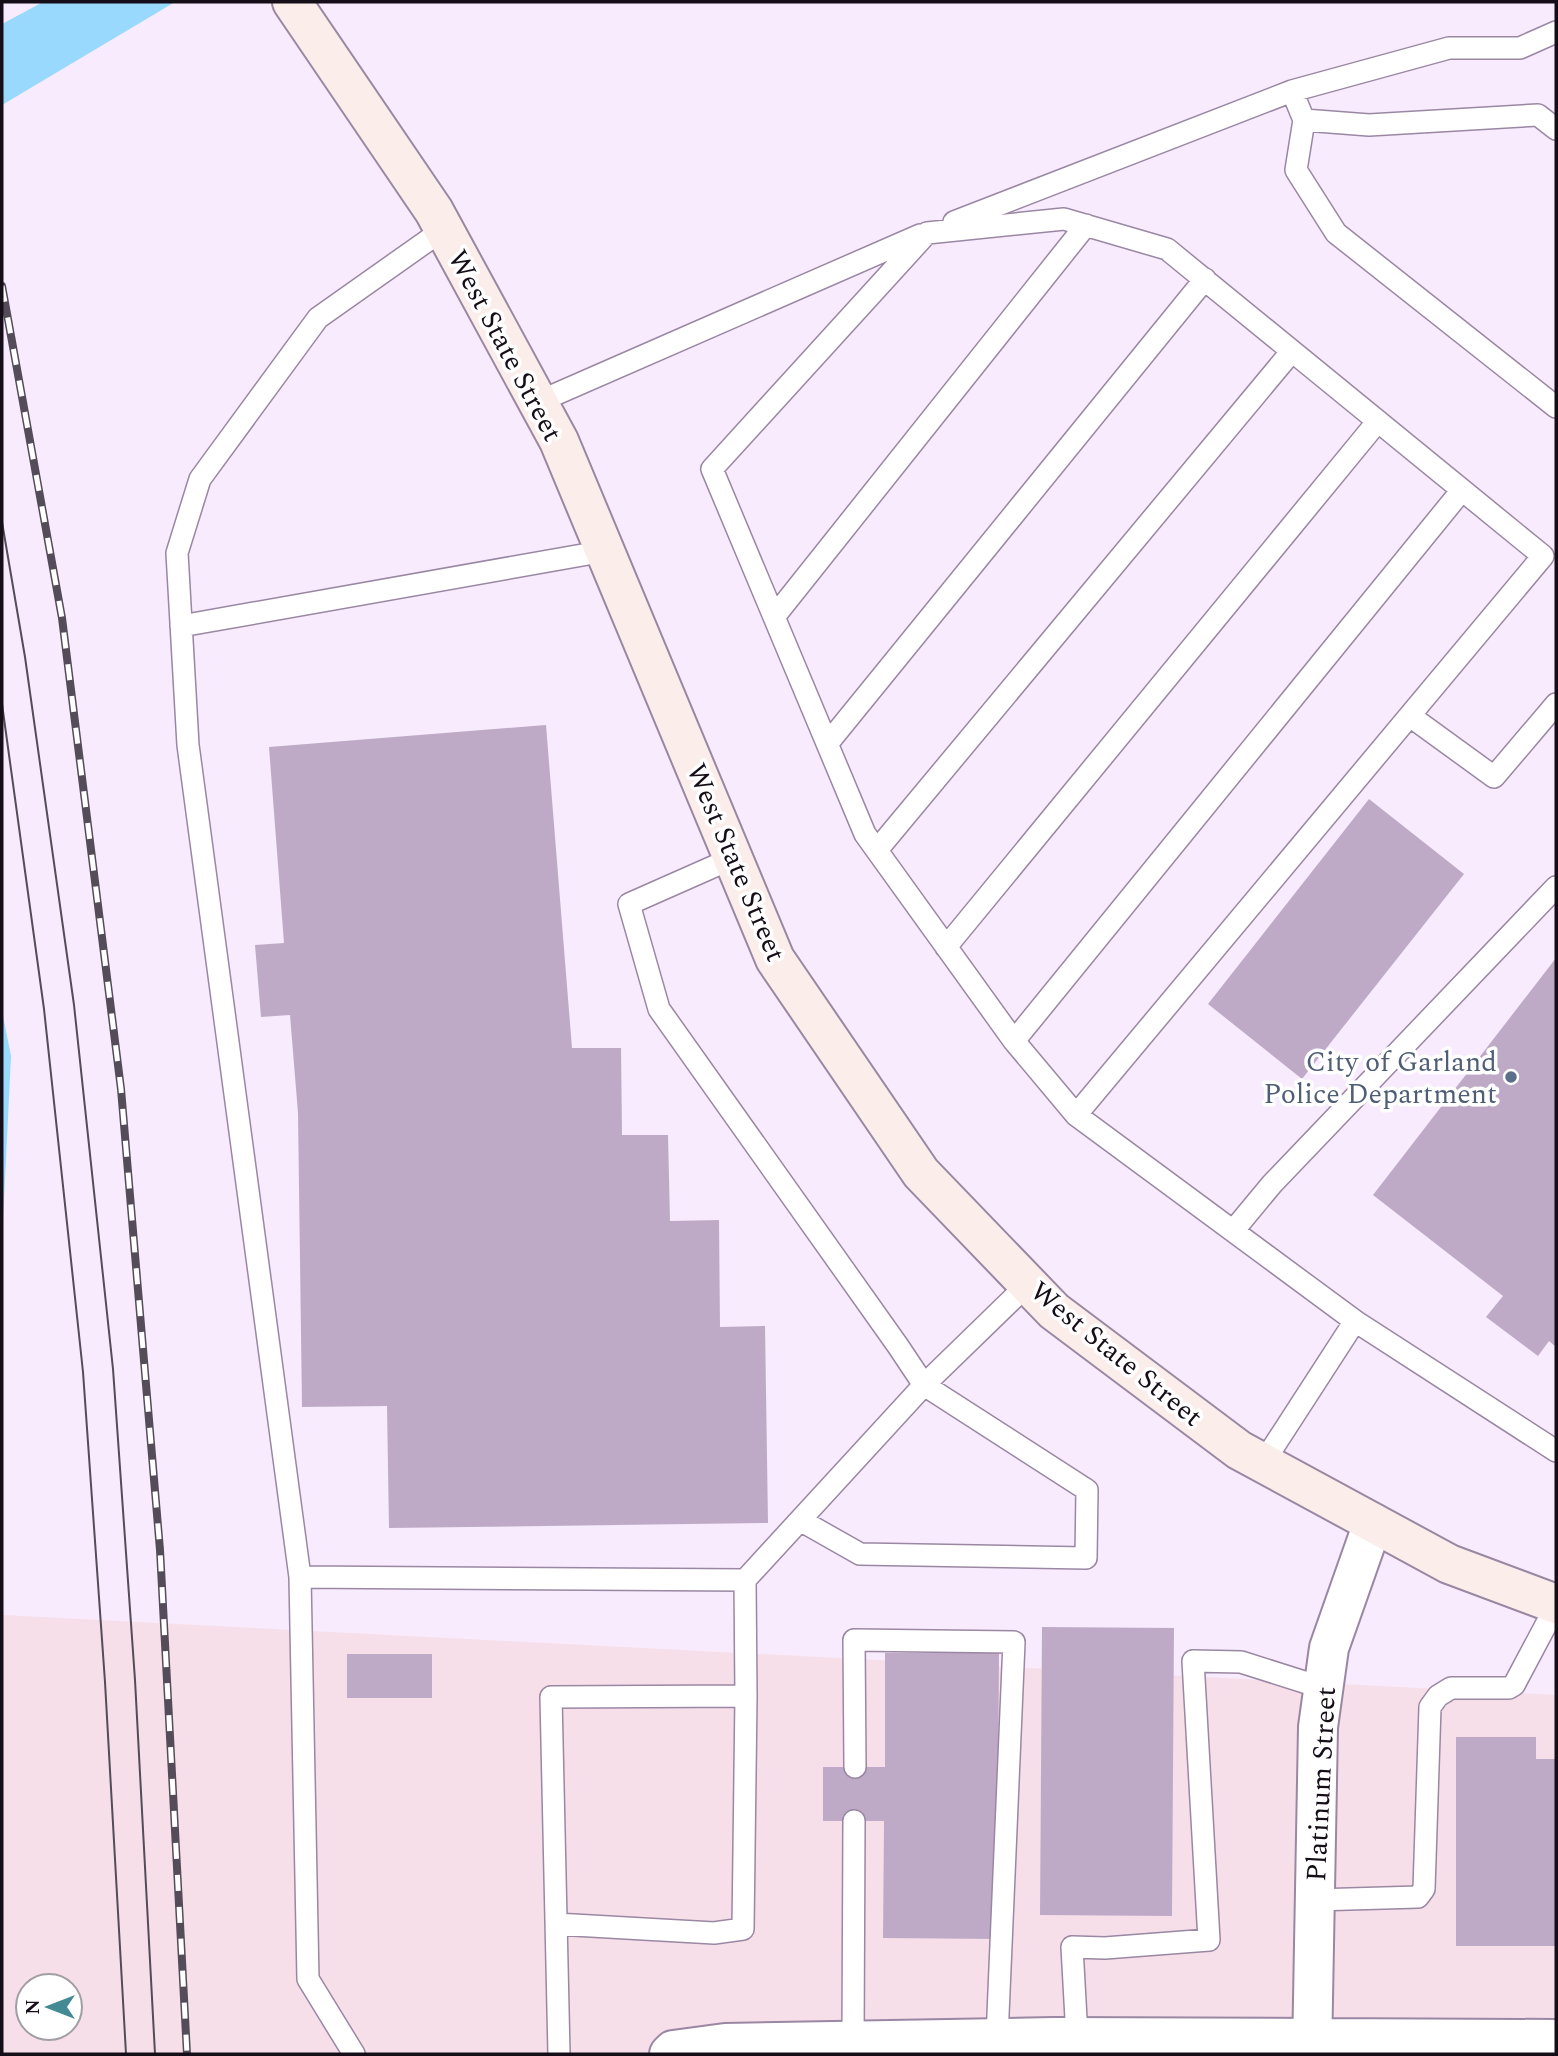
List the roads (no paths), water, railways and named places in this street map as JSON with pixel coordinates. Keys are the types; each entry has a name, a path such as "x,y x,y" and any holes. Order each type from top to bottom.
{"street":[{"name":"West State Street","path":"292,2 434,211 538,402 559,442 775,959 921,1173 1054,1311 1239,1450 1448,1564 1556,1605"},
{"name":"Platinum Street","path":"1312,2047 1318,1727 1329,1648 1373,1522"},
{"path":"671,2052 724,2043 853,2040 944,2047 997,2038 1077,2037 1312,2047 1556,2039"}],"lane":[{"path":"538,402 927,233 1292,91 1449,48 1520,48 1556,32"},
{"path":"1292,91 1304,120 1296,170 1336,233 1556,407"},
{"path":"1304,120 1369,125 1538,115 1556,129"},
{"path":"1076,1115 1410,716 1550,562 1167,249 1064,219 927,233 712,469 865,834 1014,1041 1076,1115 1355,1321 1556,1451"},
{"path":"774,617 1086,225"},
{"path":"354,2054 308,1979 300,1577 188,745 177,553 200,479 318,318 444,229"},
{"path":"828,743 1205,279"},
{"path":"877,850 1292,351"},
{"path":"946,947 1378,421"},
{"path":"1014,1041 1462,489"},
{"path":"181,626 605,551"},
{"path":"1410,716 1494,777 1556,704"},
{"path":"733,858 629,904 659,1009 924,1385 1087,1490 1086,1558 860,1554 800,1520"},
{"path":"1233,1231 1272,1184 1556,887"},
{"path":"556,1924 715,1933 743,1928 745,1580 924,1385 1028,1284"},
{"path":"1263,1463 1355,1321"},
{"path":"300,1577 745,1580"},
{"path":"1315,1900 1418,1898 1424,1889 1430,1707 1438,1696 1451,1688 1509,1688 1514,1685 1556,1605"},
{"path":"855,1767 854,1640 1014,1642 997,2038"},
{"path":"1077,2037 1072,1947 1105,1948 1209,1940 1193,1661 1241,1662 1323,1688"},
{"path":"559,2054 551,1697 746,1696"},
{"path":"853,2040 854,1821"}],"water":[{"path":"43,2 175,2 2,105 2,24"},
{"path":"2,1011 11,1056 2,1240"}],"tram line":[{"path":"2,522 25,657 74,1005 113,1369 135,1680 155,2054"},
{"path":"2,704 44,1009 83,1372 105,1682 126,2054"}],"railway":[{"path":"2,286 62,618 121,1089 160,1550 187,2054"}],"place":[{"name":"City of Garland Police Department","path":"1511,1077"}]}
